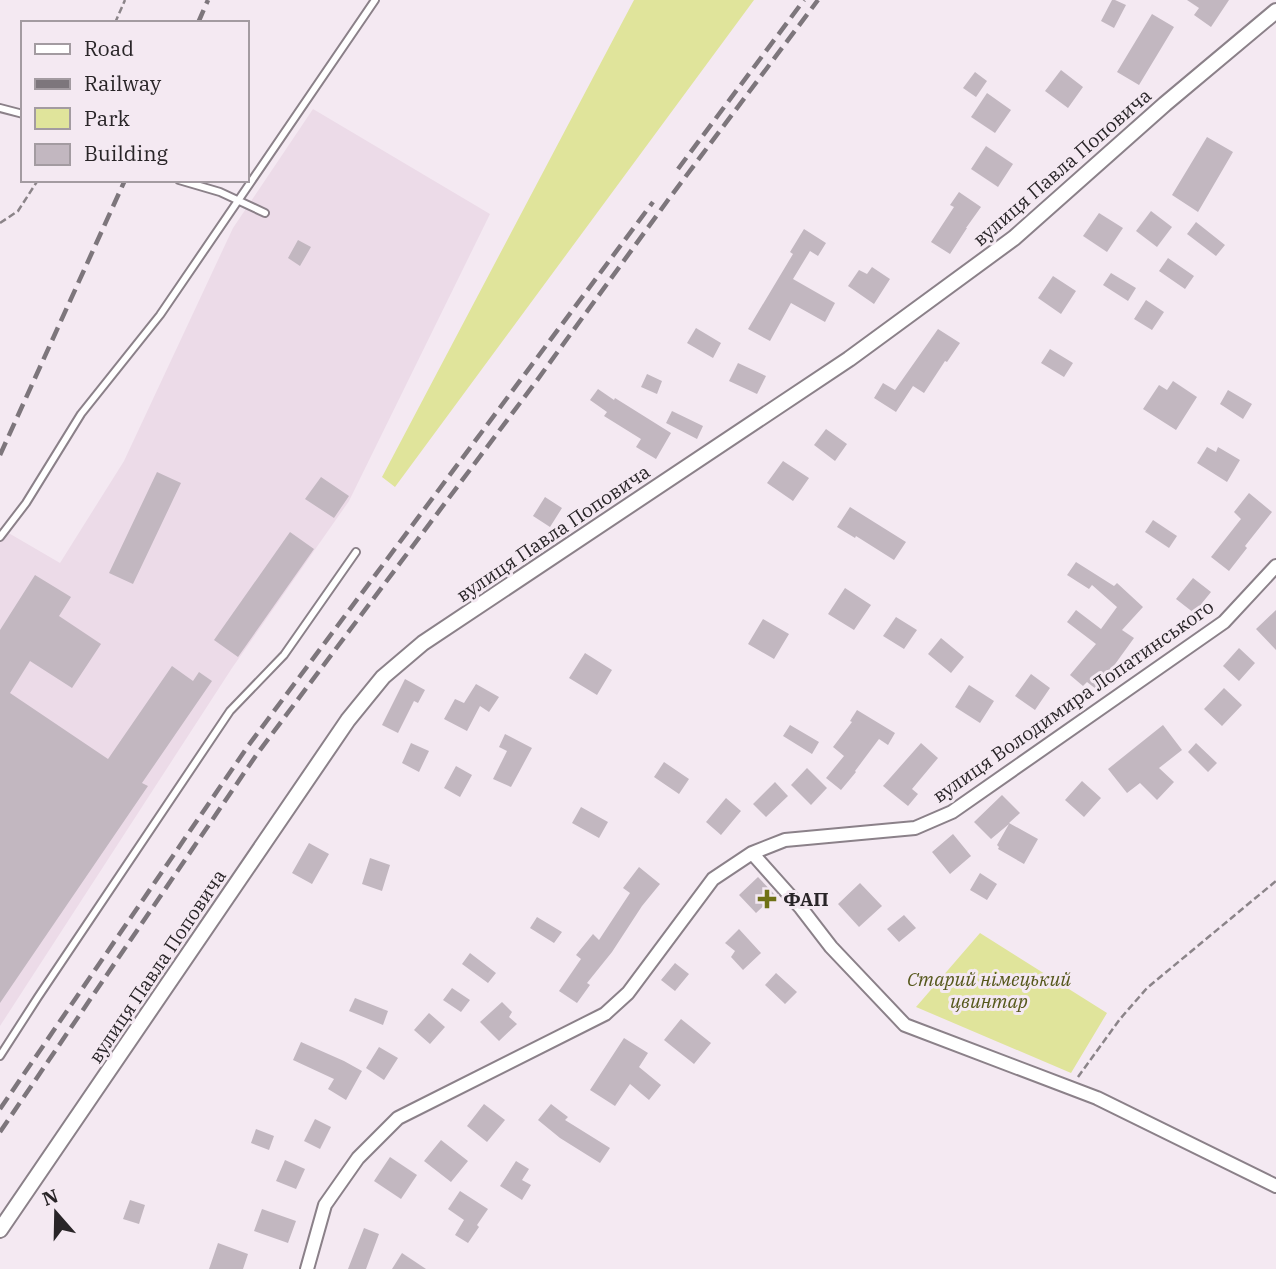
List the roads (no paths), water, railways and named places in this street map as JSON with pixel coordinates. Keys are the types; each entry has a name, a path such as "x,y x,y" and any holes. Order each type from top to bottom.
{"street":[{"name":"вулиця Павла Поповича","path":"0,1230 348,720 383,677 423,643 849,359 1014,238 1165,104 1276,11"},
{"name":"вулиця Володимира Лопатинського","path":"307,1269 325,1205 358,1158 398,1118 606,1014 628,993 713,879 752,853 785,840 915,828 952,812 1224,622 1276,566"},
{"path":"752,853 801,908 831,947 905,1025 1097,1098 1276,1186"}],"lane":[{"path":"0,537 26,503 81,414 160,315 375,0"},
{"path":"0,107 21,113"},
{"path":"186,182 220,192 265,213"},
{"path":"0,1056 230,711 284,655 356,552"}],"railway":[{"path":"199,21 208,0"},
{"path":"678,169 804,0"},
{"path":"0,1132 257,754 818,0"},
{"path":"0,455 124,182"},
{"path":"0,1109 248,746 653,202"}],"place":[{"name":"ФАП","path":"767,899"}],"park label":[{"name":"Старий німецький цвинтар","path":"989,990"}]}
